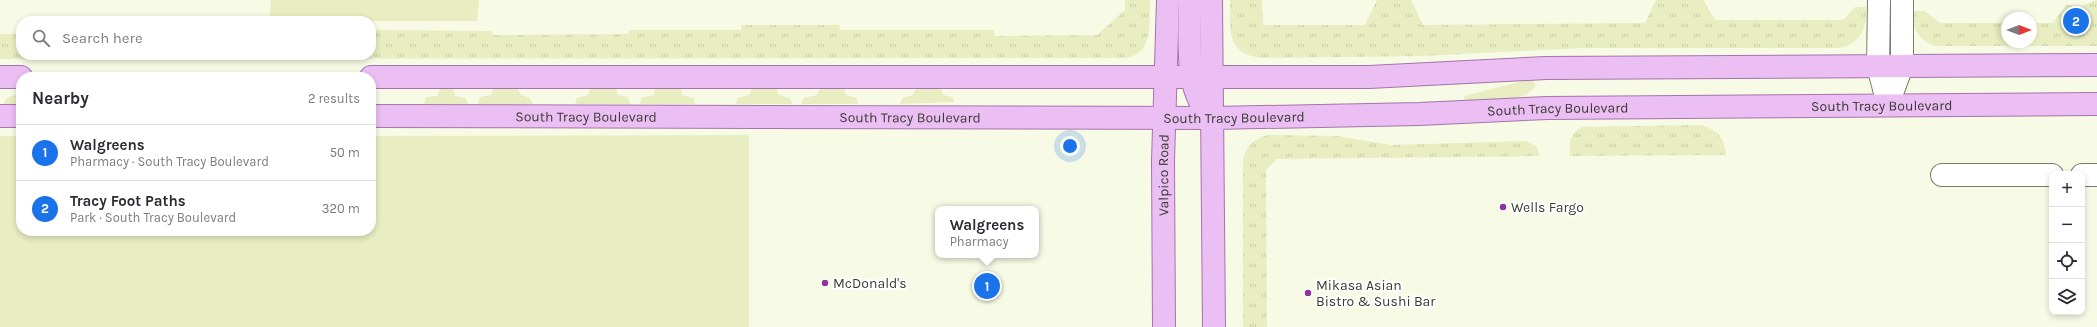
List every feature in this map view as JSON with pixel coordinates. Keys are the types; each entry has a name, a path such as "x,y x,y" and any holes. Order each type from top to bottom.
{"main road":[{"name":"Valpico Road","path":"1164,327 1165,116 1168,0"},
{"path":"1190,0 1202,76 1214,118 1214,327"},
{"path":"1202,76 1211,0"},
{"path":"376,77 1369,77 1546,68 2097,65"},
{"path":"0,77 16,77"},
{"name":"South Tracy Boulevard","path":"376,116 1165,116 1214,118 1419,114 1547,108 1888,104 2097,104"},
{"path":"0,116 16,116"}],"street":[{"path":"1878,0 1878,66 1888,104"},
{"path":"1888,104 1902,66 1902,0"},
{"path":"1942,174 2049,174"},
{"path":"2085,174 2097,174"}],"green space":[{"path":"271,0 479,0 477,21 376,21 376,16 269,16"},
{"path":"1125,0 1150,0 1149,27 1146,43 1142,50 1136,55 1127,58 376,59 376,30 492,31 493,35 629,34 629,30 741,30 741,25 839,25 840,30 994,30 995,36 1097,35 1125,10"},
{"path":"1230,0 1262,0 1263,25 1365,25 1377,0 1411,0 1423,25 1645,23 1656,0 1703,0 1715,20 1843,20 1855,7 1866,7 1866,15 1864,28 1857,39 1847,46 1839,48 1582,48 1421,56 1261,58 1241,51 1235,45 1230,30"},
{"path":"2097,0 2097,46 2037,46 2037,23 2053,23 2066,5 2082,6"},
{"path":"1912,11 1925,11 1940,23 2001,23 2001,46 1936,46 1930,44 1921,37 1915,28"},
{"path":"0,34 16,34 16,59 0,59"},
{"path":"1523,81 1533,81 1536,86 1526,95 1517,98 1465,101 1464,96"},
{"path":"440,89 453,89 455,96 466,98 468,104 424,104 426,97 437,96"},
{"path":"493,89 518,89 521,95 530,98 533,104 478,104 480,97 491,95"},
{"path":"590,89 616,89 618,95 628,97 630,104 575,104 577,98 588,95"},
{"path":"655,89 681,89 682,95 694,98 695,104 640,104 641,98 654,95"},
{"path":"752,89 777,89 778,94 789,98 793,104 735,104 738,98 749,95"},
{"path":"820,89 844,89 846,95 857,98 858,104 801,104 804,98 817,95"},
{"path":"916,89 941,89 943,95 952,97 955,102 900,104 902,98 913,95"},
{"path":"16,92 16,104 4,104 6,98 15,95"},
{"path":"1701,125 1716,132 1724,144 1726,155 1570,156 1571,139 1575,132 1582,127"},
{"path":"749,135 749,327 0,327 0,136 16,136 16,236 376,236 376,136"},
{"path":"1269,135 1337,136 1391,145 1526,141 1537,147 1540,156 1277,159 1266,170 1267,327 1243,327 1243,160 1246,150 1255,140"}],"place":[{"name":"Tracy Foot Paths","path":"2076,21"},
{"name":"Wells Fargo","path":"1503,207"},
{"name":"McDonald's","path":"825,283"},
{"name":"Walgreens","path":"987,286"},
{"name":"Mikasa Asian Bistro & Sushi Bar","path":"1308,293"}]}
